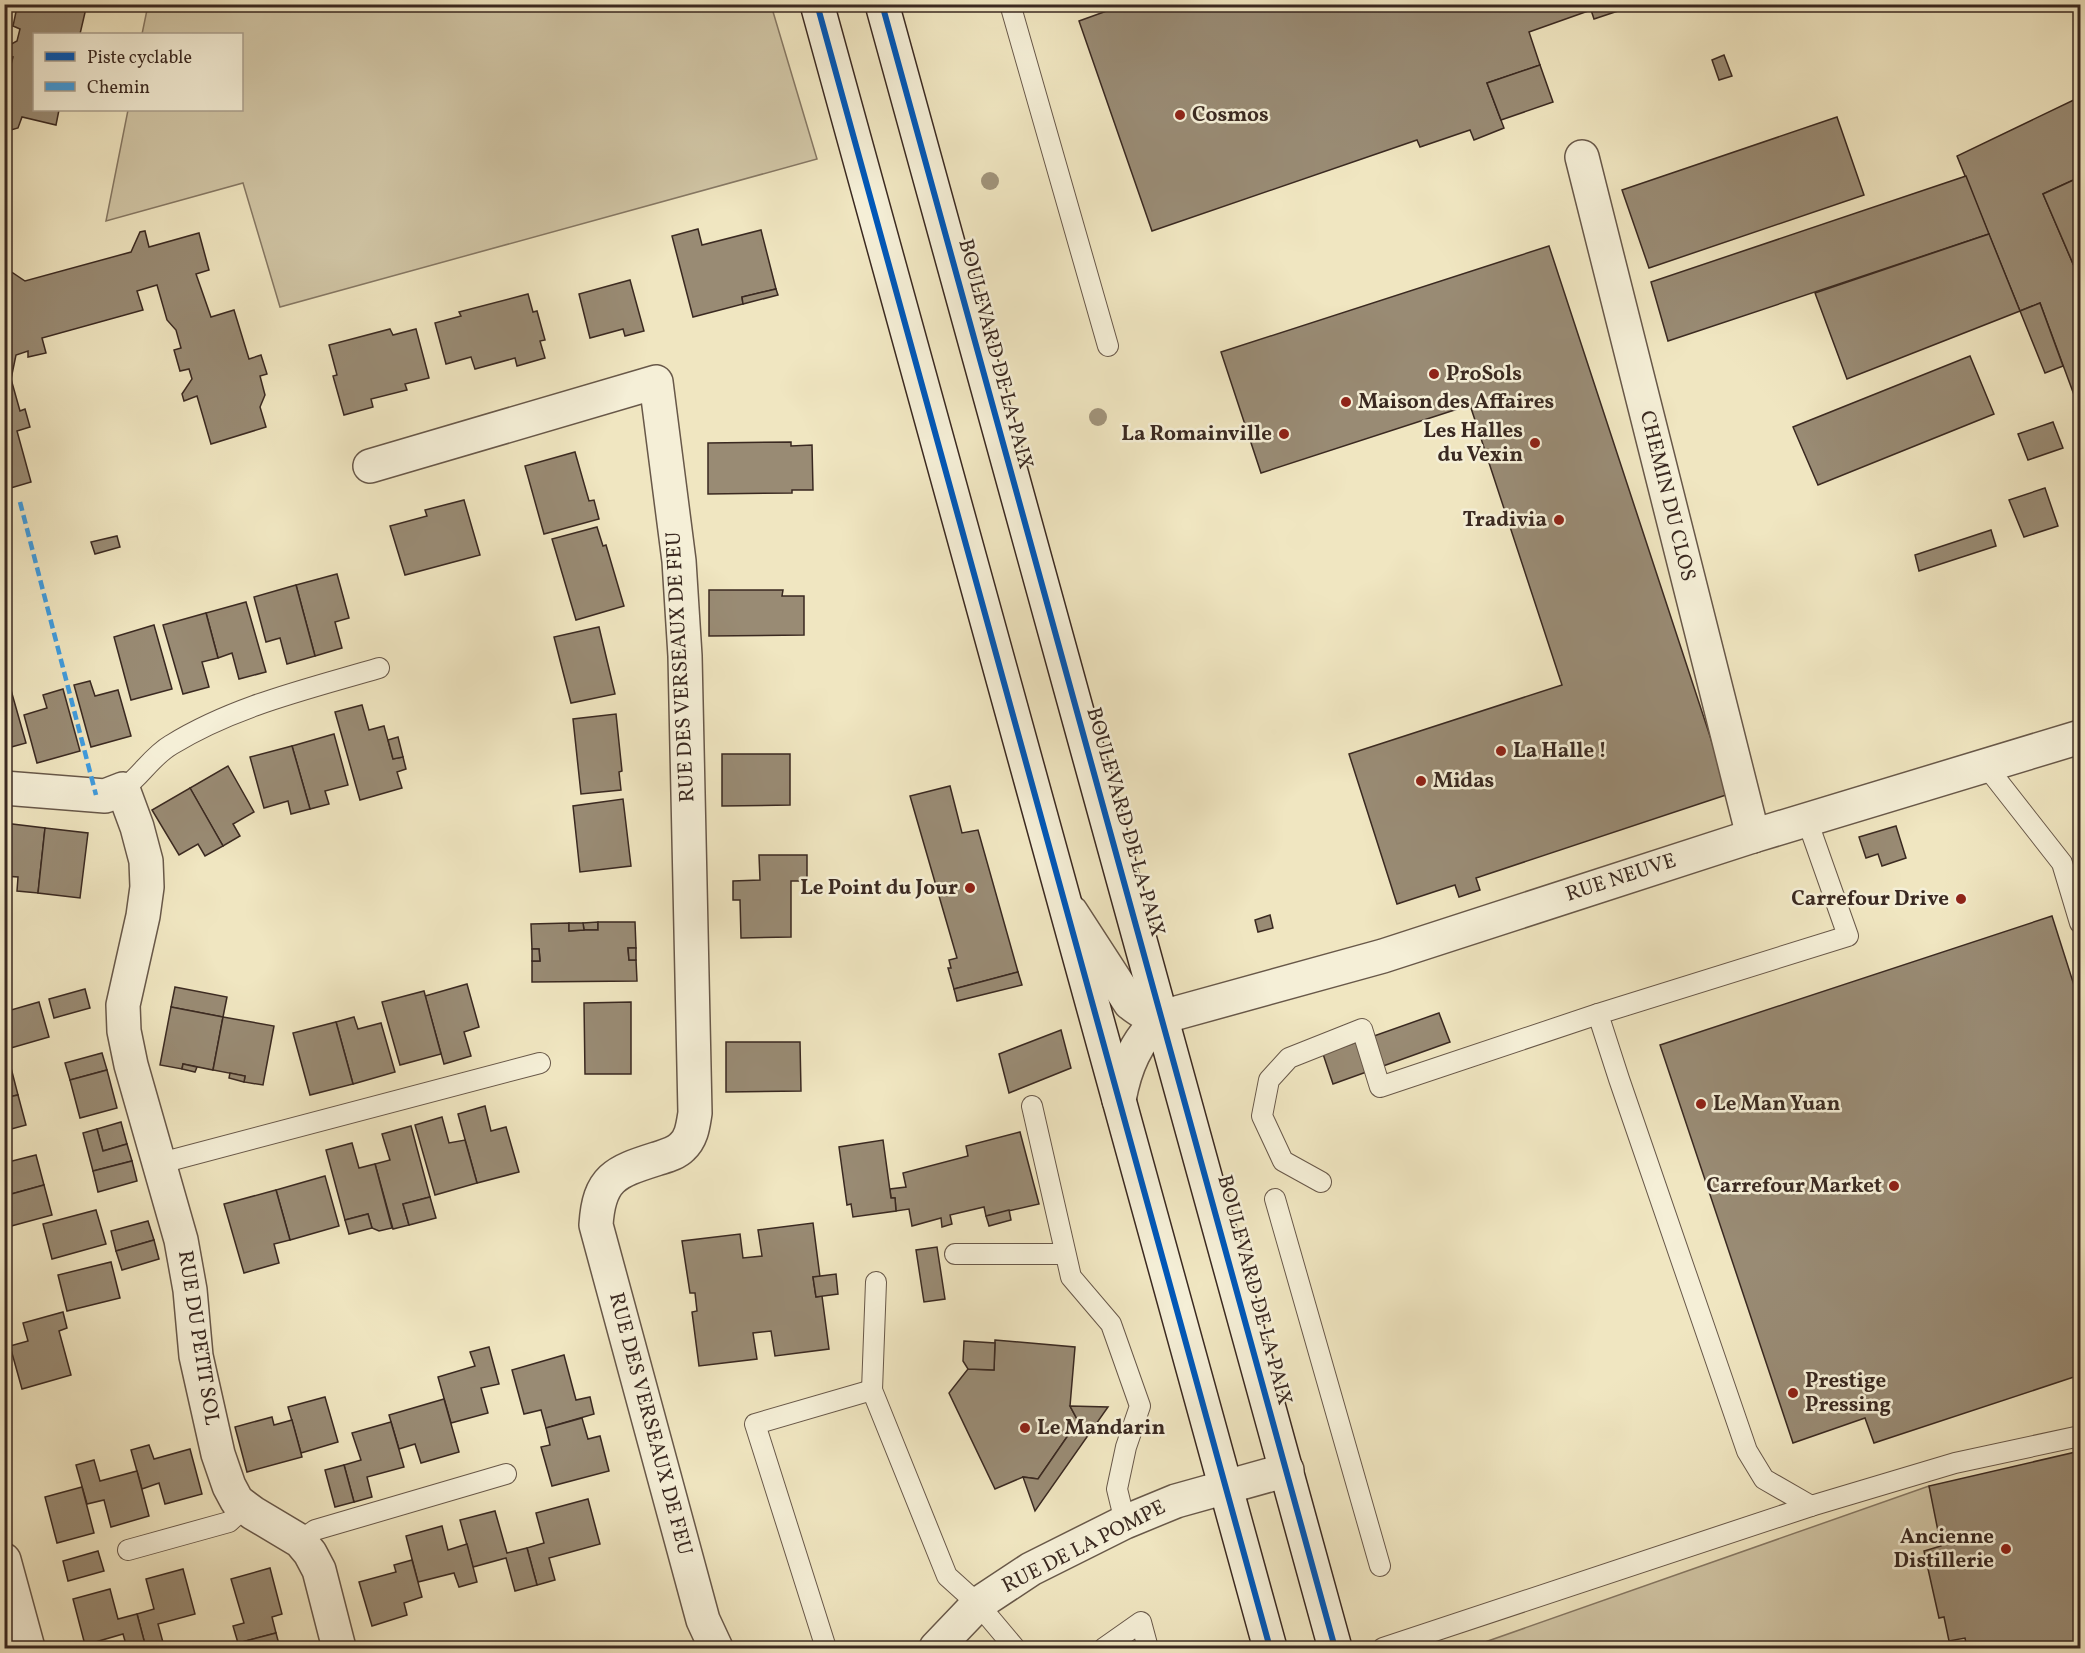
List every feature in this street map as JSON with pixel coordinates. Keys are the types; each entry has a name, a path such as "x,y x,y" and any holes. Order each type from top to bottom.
{"street":[{"path":"817,4 1270,1648"},
{"name":"BOULEVARD DE LA PAIX","path":"882,4 1335,1648"},
{"name":"CHEMIN DU CLOS","path":"1582,157 1753,836"},
{"name":"RUE DES VERSEAUX DE FEU","path":"370,466 656,382 679,561 685,656 695,1113 691,1134 683,1147 674,1153 628,1168 612,1177 600,1198 596,1225 703,1620 716,1648"},
{"name":"RUE NEUVE","path":"1162,1017 1383,956 1753,836 2080,737"},
{"path":"4,788 105,796 123,789"},
{"name":"RUE DU PETIT SOL","path":"123,789 146,861 147,886 123,1005 124,1030 131,1065 181,1239 196,1356 218,1454 237,1502 300,1540 310,1553 319,1570 339,1648"},
{"path":"1064,902 1130,1003 1153,1017 1162,1017"},
{"path":"1119,1100 1124,1074 1130,1059 1140,1042 1162,1017"},
{"name":"RUE DE LA POMPE","path":"936,1648 978,1604 1031,1569 1125,1522 1176,1501 1287,1470"},
{"path":"4,1560 28,1648"}],"lane":[{"path":"1016,6 1108,346"},
{"path":"123,789 134,782 162,751 196,731 236,712 275,698 379,668"},
{"path":"1986,766 2062,863 2080,922"},
{"path":"1322,1182 1283,1161 1262,1116 1269,1080 1289,1058 1362,1029 1380,1087 1598,1014 1848,936 1807,820"},
{"path":"1598,1014 1747,1451 1764,1479 1811,1506"},
{"path":"161,1163 540,1063"},
{"path":"1032,1106 1071,1277 1111,1324 1140,1406 1126,1447 1117,1489 1125,1522"},
{"path":"1275,1199 1380,1566"},
{"path":"955,1254 1065,1254"},
{"path":"876,1282 872,1390 947,1576 978,1604 1015,1648"},
{"path":"826,1648 755,1424 872,1390"},
{"path":"1383,1648 1811,1506 1955,1463 2080,1436"},
{"path":"300,1540 315,1530 506,1474"},
{"path":"128,1550 229,1522 245,1507"},
{"path":"1104,1648 1141,1622 1148,1648"}],"shaded area":[{"path":"148,5 771,5 817,159 280,307 243,183 106,221 128,111 243,111 243,33 142,33"},
{"path":"1929,1486 1972,1648 1468,1648"}],"building":[{"path":"26,4 87,4 80,33 33,33 33,111 59,111 56,125 22,117 18,128 4,132 4,93 13,57 4,56 4,48 17,41 20,29 13,26 17,7 25,9"},
{"path":"1126,4 1622,4 1624,9 1594,19 1591,10 1529,32 1540,65 1487,83 1504,128 1474,140 1470,130 1420,147 1417,140 1152,231 1079,21"},
{"path":"1724,55 1732,76 1719,80 1712,60"},
{"path":"1540,65 1553,102 1501,120 1487,83"},
{"path":"2080,97 2080,177 2043,194 2080,280 2080,411 2040,303 2020,311 1957,156"},
{"path":"1837,117 1864,195 1649,268 1622,190"},
{"path":"1966,176 1989,234 1668,341 1651,282"},
{"path":"2080,177 2080,280 2043,194"},
{"path":"698,229 702,245 761,230 776,289 742,297 743,304 693,317 672,236"},
{"path":"145,231 149,247 199,233 209,270 196,274 211,317 234,310 249,359 261,355 267,374 260,376 265,395 260,407 266,427 211,444 197,396 184,401 182,394 192,379 189,369 180,371 174,350 181,348 176,330 167,320 157,285 137,291 143,310 42,338 46,353 28,357 28,351 16,355 11,379 20,411 25,409 30,427 17,431 31,482 4,490 4,287 7,286 4,269 25,281 131,252 140,232"},
{"path":"1989,234 2020,311 1847,379 1815,293"},
{"path":"1549,246 1729,794 1476,878 1480,890 1459,897 1455,885 1397,904 1349,754 1562,685 1470,405 1261,473 1221,352"},
{"path":"630,280 644,331 625,336 623,329 590,338 579,294"},
{"path":"776,289 778,295 743,304 742,297"},
{"path":"528,294 533,312 537,311 545,340 540,341 545,358 517,366 515,358 475,369 471,357 446,364 435,323 461,316 459,312"},
{"path":"2040,303 2063,366 2045,373 2020,311"},
{"path":"390,329 393,335 416,329 429,378 405,384 407,390 371,399 373,407 344,415 333,376 337,375 329,345"},
{"path":"1970,356 1994,414 1818,485 1793,427"},
{"path":"2053,422 2063,448 2028,460 2018,434"},
{"path":"791,442 791,446 812,445 813,490 792,490 792,493 708,494 708,443"},
{"path":"575,452 589,501 594,500 599,519 544,534 525,466"},
{"path":"2045,488 2058,526 2024,537 2009,500"},
{"path":"464,500 480,555 405,575 390,526 427,516 425,510"},
{"path":"597,527 603,546 606,545 624,606 576,620 552,539"},
{"path":"1991,530 1996,546 1919,571 1915,555"},
{"path":"117,536 120,547 95,554 91,542"},
{"path":"337,574 349,618 335,622 342,648 315,656 296,585"},
{"path":"296,585 315,656 287,664 280,638 266,642 254,597"},
{"path":"709,590 783,590 782,596 804,596 804,635 709,636"},
{"path":"246,602 266,672 239,679 232,653 218,658 206,613"},
{"path":"206,613 218,658 202,662 209,687 183,694 163,625"},
{"path":"154,625 172,689 131,700 114,637"},
{"path":"599,627 615,694 571,703 554,637"},
{"path":"7,676 26,743 4,749 4,677"},
{"path":"90,681 95,696 118,690 131,736 91,747 74,685"},
{"path":"63,689 80,751 37,763 24,715 47,708 43,695"},
{"path":"362,705 369,730 384,726 393,759 403,757 406,769 397,772 402,788 360,800 335,712"},
{"path":"616,714 622,771 619,772 621,790 581,794 573,719"},
{"path":"334,734 348,785 325,791 329,804 310,809 292,746"},
{"path":"398,737 403,757 393,759 388,740"},
{"path":"292,746 310,809 291,814 288,801 264,808 250,757"},
{"path":"722,754 790,754 790,805 722,806"},
{"path":"228,766 254,812 233,824 240,836 223,846 190,788"},
{"path":"950,786 962,833 978,830 1018,972 954,989 948,968 951,968 949,960 957,958 910,796"},
{"path":"190,788 223,846 205,856 198,844 179,855 152,810"},
{"path":"623,799 631,866 580,872 573,806"},
{"path":"4,823 45,828 38,893 17,891 18,877 4,876"},
{"path":"1896,826 1906,858 1882,866 1878,854 1866,858 1859,837"},
{"path":"45,828 88,833 80,898 38,893"},
{"path":"759,855 807,855 807,881 791,881 791,937 741,938 740,900 733,900 733,881 760,880"},
{"path":"1270,915 1273,928 1258,932 1255,920"},
{"name":"Carrefour Market","path":"2052,916 2080,1004 2080,1375 1874,1443 1865,1418 1793,1443 1660,1045"},
{"path":"598,922 598,930 584,930 583,923"},
{"path":"598,922 635,922 636,948 628,948 629,960 636,960 637,981 532,982 532,961 540,961 539,949 532,949 531,924 569,923 569,931 598,930"},
{"path":"569,923 583,923 584,930 569,931"},
{"path":"628,948 636,948 636,960 629,960"},
{"path":"532,949 539,949 540,961 532,961"},
{"path":"1018,972 1022,985 957,1001 954,989"},
{"path":"467,984 479,1027 464,1032 471,1056 444,1064 425,996"},
{"path":"175,987 227,997 223,1017 171,1007"},
{"path":"85,989 90,1008 54,1018 49,999"},
{"path":"424,991 441,1054 400,1065 382,1002"},
{"path":"39,1002 49,1037 4,1050 4,1012"},
{"path":"631,1002 631,1074 585,1074 584,1003"},
{"path":"171,1007 223,1017 213,1070 183,1064 182,1069 160,1065"},
{"path":"1439,1013 1450,1042 1333,1084 1323,1054"},
{"path":"223,1017 274,1026 263,1085 244,1082 245,1076 213,1070"},
{"path":"354,1017 358,1029 381,1023 395,1072 353,1084 336,1022"},
{"path":"336,1022 353,1084 310,1095 293,1033"},
{"path":"1061,1030 1071,1068 1009,1093 999,1054"},
{"path":"726,1042 800,1042 801,1091 726,1092"},
{"path":"102,1053 107,1070 70,1080 65,1063"},
{"path":"10,1064 18,1095 4,1098 4,1066"},
{"path":"183,1064 197,1067 195,1072 182,1069"},
{"path":"107,1070 117,1108 80,1118 70,1080"},
{"path":"230,1073 245,1076 244,1082 229,1078"},
{"path":"18,1095 26,1125 4,1131 4,1098"},
{"path":"485,1106 491,1131 506,1127 519,1172 477,1183 458,1114"},
{"path":"442,1117 449,1143 465,1140 477,1183 435,1195 415,1125"},
{"path":"121,1122 127,1144 103,1151 97,1129"},
{"path":"411,1126 430,1197 403,1204 409,1225 393,1229 375,1164 390,1160 382,1134"},
{"path":"97,1129 103,1151 127,1144 132,1161 93,1171 83,1133"},
{"path":"1020,1132 1039,1204 986,1216 984,1207 950,1215 952,1224 942,1227 941,1218 912,1226 909,1209 896,1211 895,1198 891,1198 890,1189 906,1187 903,1173 968,1156 966,1146"},
{"path":"883,1140 891,1198 895,1198 896,1211 853,1217 851,1204 847,1205 839,1147"},
{"path":"352,1143 359,1168 375,1164 392,1228 379,1231 372,1228 368,1214 345,1220 326,1150"},
{"path":"36,1155 44,1185 4,1196 4,1163"},
{"path":"132,1161 137,1181 98,1192 93,1171"},
{"path":"325,1176 339,1226 290,1240 276,1190"},
{"path":"44,1185 52,1215 4,1228 4,1196"},
{"path":"276,1190 290,1240 274,1244 279,1263 244,1273 224,1204"},
{"path":"430,1197 436,1218 409,1225 403,1204"},
{"path":"96,1210 106,1244 52,1259 43,1224"},
{"path":"1009,1210 1011,1220 989,1226 986,1216"},
{"path":"368,1214 372,1228 349,1234 345,1220"},
{"path":"148,1221 154,1240 116,1251 111,1231"},
{"path":"813,1223 820,1277 813,1277 816,1297 822,1296 829,1349 775,1356 771,1331 753,1333 757,1359 699,1366 692,1312 697,1311 695,1293 690,1293 682,1241 740,1234 743,1258 762,1256 758,1230"},
{"path":"154,1240 159,1259 122,1270 116,1251"},
{"path":"937,1247 945,1299 924,1302 916,1250"},
{"path":"111,1262 120,1298 67,1311 58,1275"},
{"path":"836,1274 838,1294 816,1297 813,1277"},
{"path":"63,1312 67,1328 59,1331 71,1375 22,1389 10,1346 28,1341 23,1323"},
{"path":"995,1340 1075,1347 1070,1406 1078,1421 1038,1479 1023,1477 995,1489 949,1393 968,1369 994,1370"},
{"path":"964,1341 995,1343 994,1370 968,1369 963,1361"},
{"path":"489,1347 499,1384 481,1388 488,1413 451,1423 438,1377 475,1366 470,1352"},
{"path":"564,1355 576,1400 590,1397 594,1414 546,1428 541,1410 524,1414 512,1370"},
{"path":"325,1397 338,1442 301,1453 288,1407"},
{"path":"444,1399 459,1452 421,1463 415,1444 399,1449 389,1415"},
{"path":"1070,1406 1108,1407 1035,1511 1023,1477 1038,1479 1078,1421"},
{"path":"272,1417 274,1425 292,1420 302,1457 247,1472 235,1427"},
{"path":"582,1418 588,1439 600,1436 609,1471 552,1486 541,1447 550,1445 546,1428"},
{"path":"391,1422 404,1467 367,1477 372,1497 354,1502 344,1465 361,1460 352,1433"},
{"path":"149,1445 154,1459 190,1449 202,1494 165,1504 159,1483 142,1489 131,1450"},
{"name":"Ancienne Distillerie","path":"2080,1451 2080,1647 1967,1648 1965,1638 1949,1641 1944,1617 1939,1618 1924,1551 1941,1546 1929,1486"},
{"path":"94,1460 100,1481 137,1471 149,1516 111,1527 104,1500 87,1504 76,1465"},
{"path":"344,1465 354,1502 335,1507 325,1470"},
{"path":"82,1487 94,1533 57,1543 45,1497"},
{"path":"588,1499 600,1544 549,1558 555,1580 537,1585 527,1548 544,1543 536,1513"},
{"path":"495,1511 507,1553 527,1548 537,1585 515,1591 506,1558 473,1567 460,1520"},
{"path":"442,1526 448,1550 467,1544 477,1582 459,1587 454,1573 418,1582 406,1536"},
{"path":"98,1551 104,1571 68,1581 63,1561"},
{"path":"412,1560 422,1597 404,1603 407,1615 372,1626 359,1582 396,1572 394,1565"},
{"path":"270,1568 282,1614 272,1617 276,1633 238,1643 233,1626 244,1623 231,1579"},
{"path":"183,1569 195,1614 158,1624 164,1646 146,1648 137,1614 154,1609 146,1579"},
{"path":"110,1589 118,1619 137,1614 146,1648 127,1648 123,1634 85,1645 73,1599"},
{"path":"276,1633 280,1648 239,1648 238,1643"},
{"path":"303,1644 304,1648 287,1648"}],"marked path":[{"path":"20,502 96,795"}],"cycle path":[{"path":"817,4 1270,1648"},
{"path":"882,4 1335,1648"}],"place":[{"name":"Cosmos","path":"1180,115"},
{"name":"ProSols","path":"1434,374"},
{"name":"Maison des Affaires","path":"1346,402"},
{"name":"La Romainville","path":"1284,434"},
{"name":"Les Halles du Vexin","path":"1535,443"},
{"name":"Tradivia","path":"1559,520"},
{"name":"La Halle !","path":"1501,751"},
{"name":"Midas","path":"1421,781"},
{"name":"Le Point du Jour","path":"970,888"},
{"name":"Carrefour Drive","path":"1961,899"},
{"name":"Le Man Yuan","path":"1701,1104"},
{"name":"Carrefour Market","path":"1894,1186"},
{"name":"Prestige Pressing","path":"1793,1393"},
{"name":"Le Mandarin","path":"1025,1428"},
{"name":"Ancienne Distillerie","path":"2006,1549"}]}
